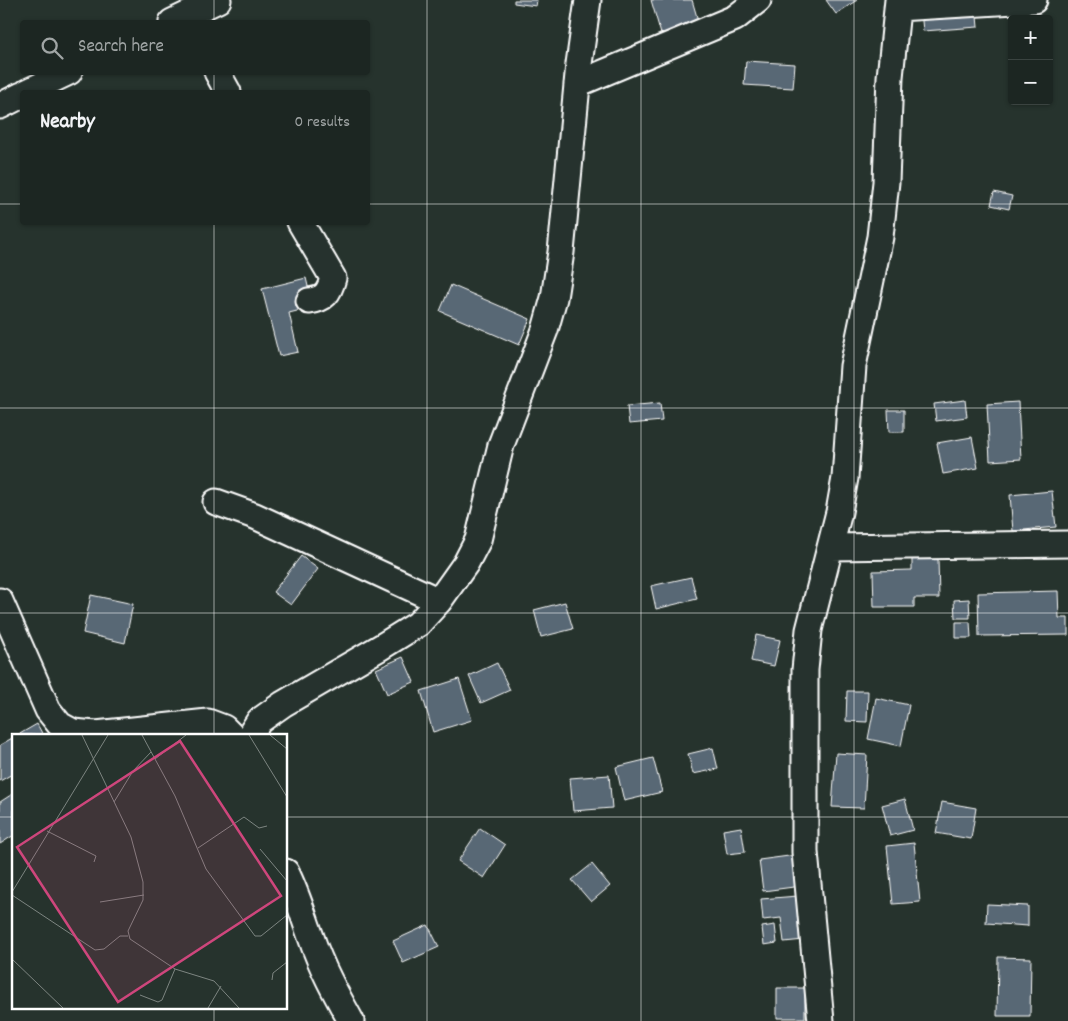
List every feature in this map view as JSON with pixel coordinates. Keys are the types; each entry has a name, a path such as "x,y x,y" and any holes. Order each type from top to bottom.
{"street":[{"path":"182,20 218,0"},
{"path":"251,734 260,721 283,704 381,648 418,624 440,602 466,563 478,540 501,445 545,330 554,298 561,252 577,84 588,0"},
{"path":"577,84 735,18 758,0"},
{"path":"821,1021 805,852 804,698 809,630 831,547 845,478 853,366 880,237 886,182 890,77 897,4 1034,0"},
{"path":"31,90 63,75"},
{"path":"219,75 227,90"},
{"path":"0,106 20,96"},
{"path":"302,225 333,278 330,292 320,300 309,301"},
{"path":"216,502 255,516 440,602"},
{"path":"831,547 1068,544"},
{"path":"0,601 48,710 60,724 73,732 96,734 208,722 224,728 230,734"},
{"path":"288,876 299,898 311,937 327,977 351,1021"}],"building":[{"path":"514,0 537,0 536,6 514,3"},
{"path":"651,0 692,0 699,24 661,34"},
{"path":"826,0 857,0 836,14"},
{"path":"976,6 978,27 923,31 921,11"},
{"path":"746,61 795,64 793,88 744,85"},
{"path":"994,192 1012,196 1009,209 991,205"},
{"path":"306,278 313,307 289,313 298,352 279,356 262,289"},
{"path":"451,285 530,319 519,345 440,311"},
{"path":"965,400 967,417 936,421 934,404"},
{"path":"1018,402 1021,459 990,461 987,404"},
{"path":"660,403 662,421 629,424 627,406"},
{"path":"888,410 904,410 904,432 889,432"},
{"path":"972,437 978,468 943,474 937,443"},
{"path":"1052,491 1056,527 1013,531 1010,495"},
{"path":"301,556 318,569 291,605 273,592"},
{"path":"912,559 938,559 939,598 914,598 914,607 874,607 873,571 912,570"},
{"path":"691,577 697,599 656,609 651,586"},
{"path":"1058,591 1059,618 1068,618 1068,635 979,636 978,593"},
{"path":"91,595 133,604 125,643 83,633"},
{"path":"969,599 970,618 955,618 954,600"},
{"path":"565,602 573,629 541,637 534,610"},
{"path":"956,622 970,622 971,638 956,638"},
{"path":"756,635 780,640 774,666 751,661"},
{"path":"403,657 414,682 387,694 376,669"},
{"path":"497,663 510,690 481,703 469,676"},
{"path":"459,679 472,720 433,732 421,691"},
{"path":"847,691 868,691 867,722 846,721"},
{"path":"876,698 909,705 901,746 868,739"},
{"path":"37,724 42,734 20,734"},
{"path":"12,738 12,774 0,781 0,745"},
{"path":"713,748 718,769 693,774 688,754"},
{"path":"836,753 867,755 864,808 832,807"},
{"path":"653,758 662,792 624,801 616,767"},
{"path":"609,775 612,808 573,811 570,778"},
{"path":"12,794 12,836 0,844 0,802"},
{"path":"905,799 913,830 890,836 882,805"},
{"path":"942,802 976,808 971,839 936,833"},
{"path":"741,827 745,852 727,854 723,830"},
{"path":"480,828 505,845 484,878 458,861"},
{"path":"914,843 920,902 893,904 887,846"},
{"path":"804,854 809,885 763,891 759,860"},
{"path":"592,864 610,886 591,902 572,880"},
{"path":"810,895 814,939 784,942 781,918 763,920 761,899"},
{"path":"987,904 1028,906 1028,926 986,923"},
{"path":"428,925 439,947 403,963 393,941"},
{"path":"775,925 777,943 764,945 762,927"},
{"path":"998,957 1031,958 1030,1016 997,1016"},
{"path":"777,988 805,988 805,1018 777,1018"}]}
